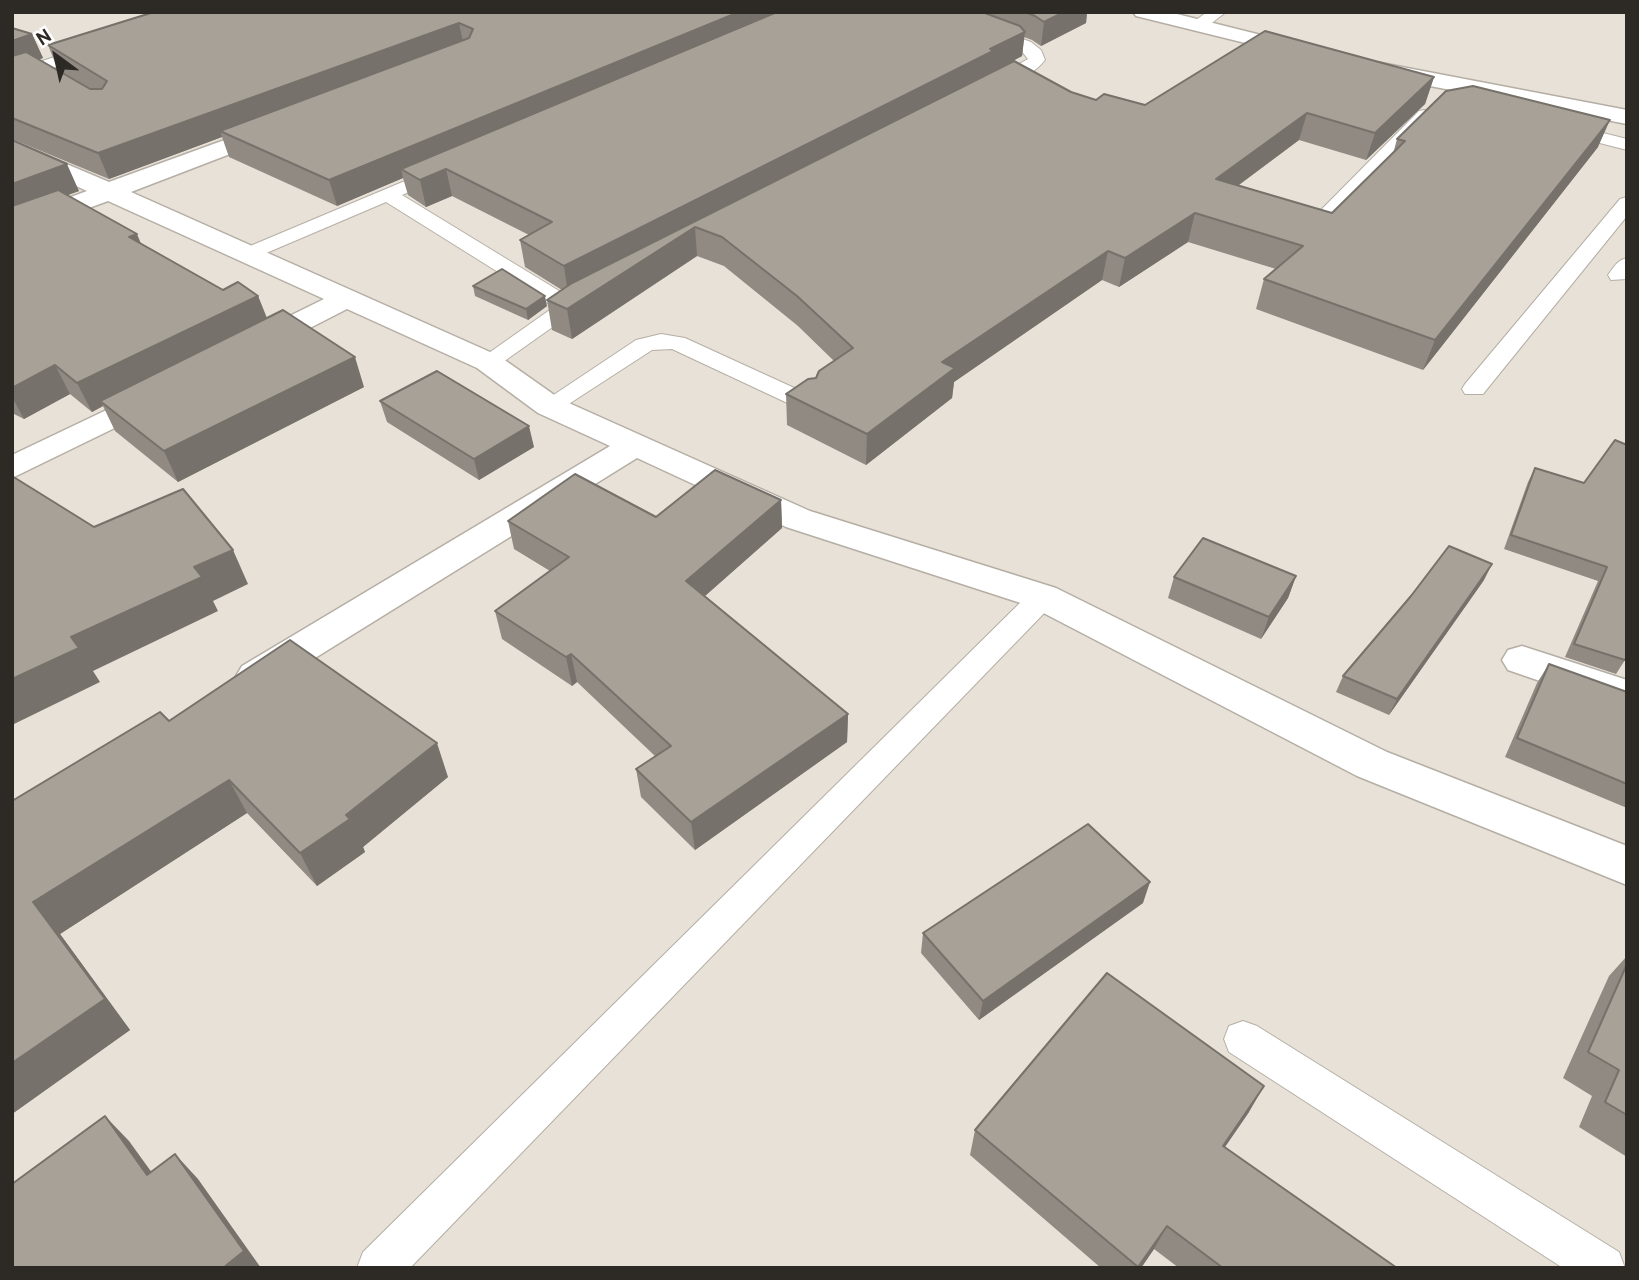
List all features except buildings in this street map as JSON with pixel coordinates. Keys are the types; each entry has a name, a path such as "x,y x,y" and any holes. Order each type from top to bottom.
{"street":[{"path":"1143,12 1320,55"},
{"path":"1360,65 1627,117"},
{"path":"12,228 301,118"},
{"path":"12,148 488,362 549,406 798,519 1043,597 1372,764 1627,866"},
{"path":"223,361 347,298"},
{"path":"12,468 186,380"},
{"path":"224,695 635,445"},
{"path":"1522,660 1627,696"}],"lane":[{"path":"931,12 1025,45 1035,53 1037,60 1028,68 979,93"},
{"path":"1198,26 1218,12"},
{"path":"12,77 102,47"},
{"path":"39,68 62,82"},
{"path":"1458,105 1468,104 1520,116"},
{"path":"1317,225 1412,127 1429,111 1438,108"},
{"path":"1547,123 1627,145"},
{"path":"250,253 460,164"},
{"path":"388,195 567,306"},
{"path":"1474,390 1627,203"},
{"path":"488,362 567,306 603,287"},
{"path":"549,406 644,345 661,341 677,343 806,402"},
{"path":"379,1268 1043,597"},
{"path":"1243,1039 1603,1268"}]}
